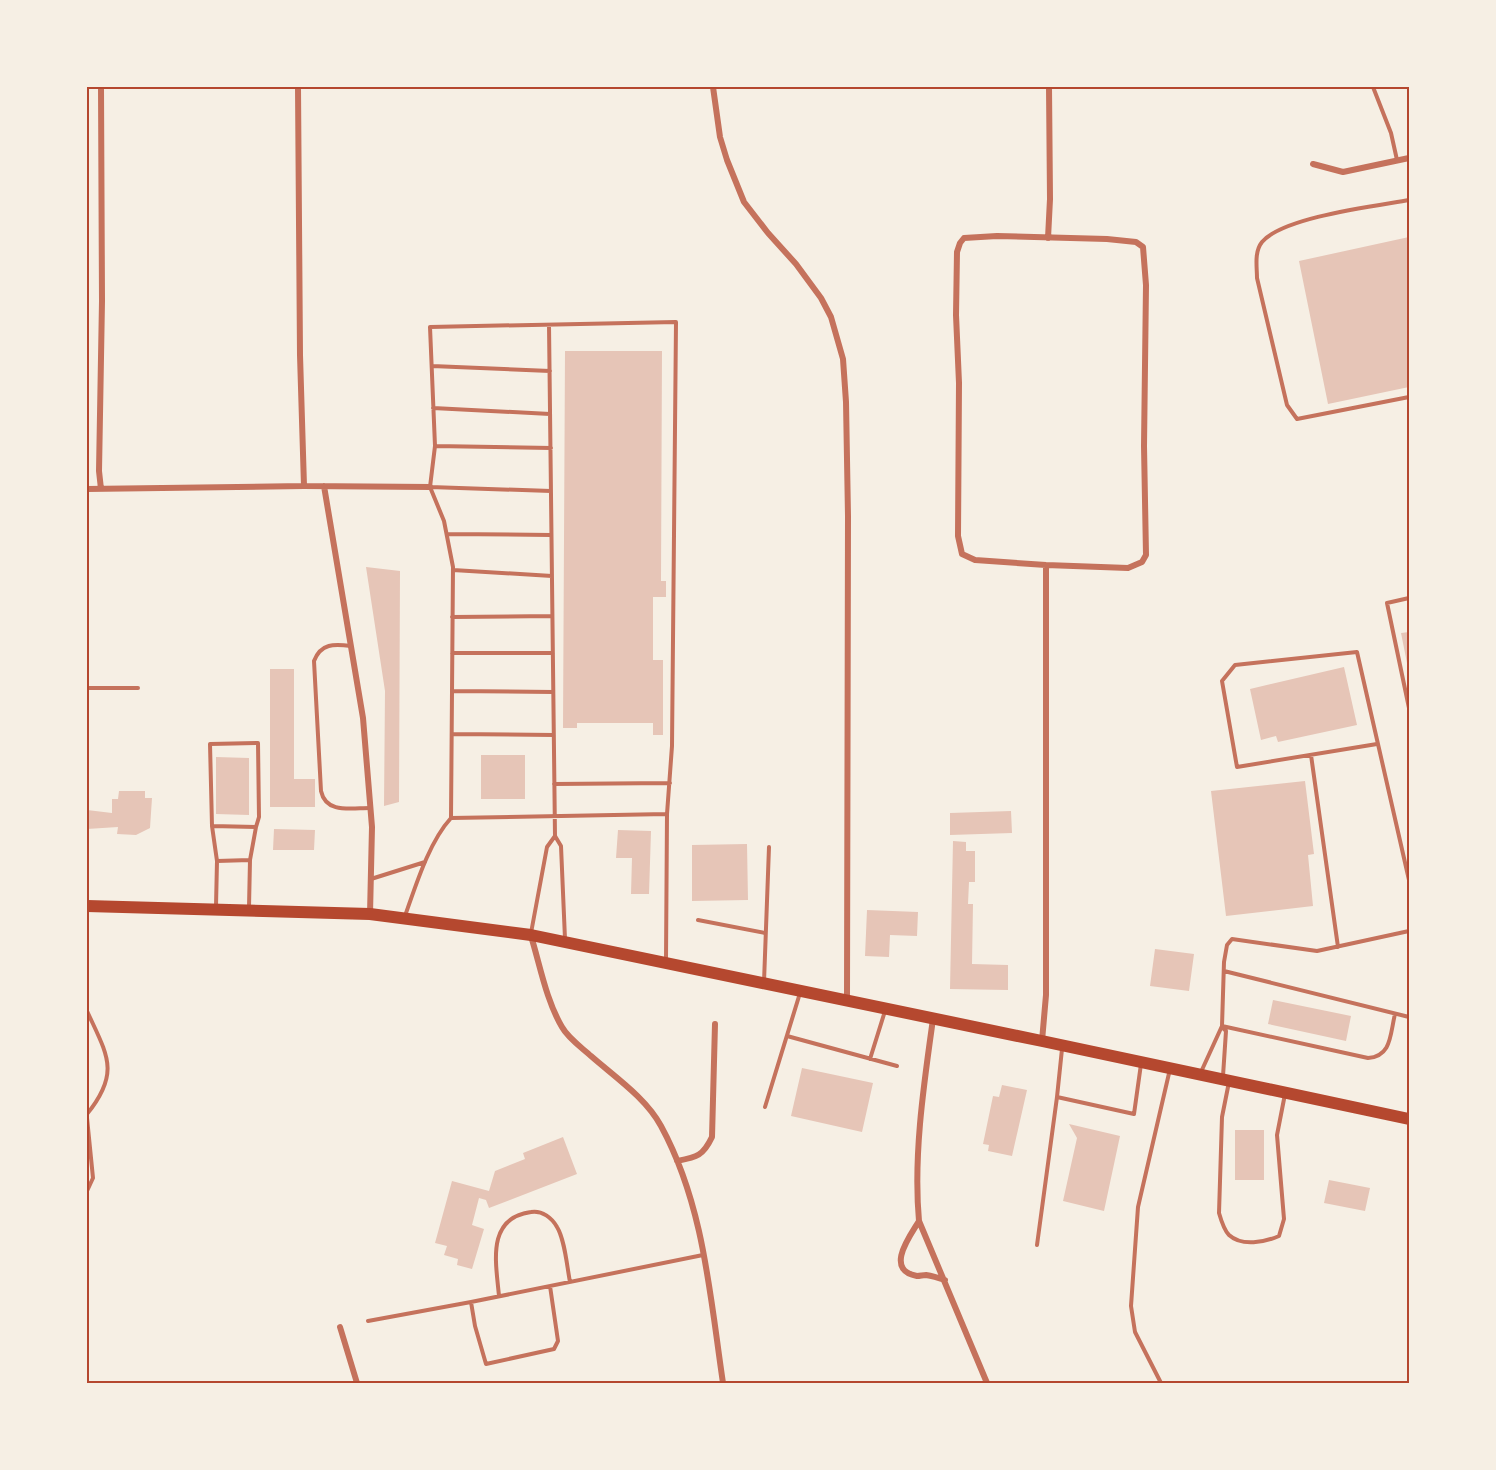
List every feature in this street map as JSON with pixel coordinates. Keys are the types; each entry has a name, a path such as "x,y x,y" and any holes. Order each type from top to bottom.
{"highway":[{"path":"87,906 370,914 531,935 1409,1119"}],"street":[{"path":"101,87 102,301 99,471 101,489"},
{"path":"298,87 300,355 304,486"},
{"path":"713,87 720,137 726,160 744,202 821,298 831,317 843,359 848,516 847,1000"},
{"path":"1048,238 1049,87"},
{"path":"1313,164 1343,172 1409,158"},
{"path":"967,237 1048,238 1137,242 1141,245 1145,256 1145,559 1128,568 975,560 962,554 958,545 957,252 962,240 967,237"},
{"path":"324,486 363,718 372,827 370,914"},
{"path":"87,489 430,487"},
{"path":"1042,1041 1046,984 1046,565"},
{"path":"531,935 550,1000 562,1028 578,1045 636,1095 661,1125 677,1161 696,1215 723,1383"},
{"path":"933,1018 922,1113 916,1196 919,1221 987,1383"},
{"path":"677,1161 696,1157 706,1150 712,1137 715,1024"},
{"path":"919,1221 900,1254 901,1265 906,1271 916,1276 926,1275 945,1280"},
{"path":"340,1327 357,1383"}],"lane":[{"path":"1373,87 1392,133 1397,160"},
{"path":"1409,200 1288,225 1261,243 1256,257 1257,278 1287,405 1297,419 1409,397"},
{"path":"451,818 453,570 447,534 430,487 435,446 430,327 676,322 672,746 667,814 666,963"},
{"path":"549,325 555,836 561,846 565,942"},
{"path":"432,366 550,371"},
{"path":"433,408 550,414"},
{"path":"435,446 551,448"},
{"path":"430,487 551,491"},
{"path":"447,534 551,535"},
{"path":"453,570 552,576"},
{"path":"1409,598 1387,603 1409,708"},
{"path":"452,617 552,616"},
{"path":"351,646 333,644 317,653 314,661 321,790 326,803 332,807 370,808"},
{"path":"1377,744 1237,767 1222,681 1236,664 1357,652 1409,880"},
{"path":"452,653 553,653"},
{"path":"87,688 138,688"},
{"path":"452,691 553,692"},
{"path":"452,734 554,735"},
{"path":"216,910 217,861 212,826 210,744 258,743 259,817 250,860 249,911"},
{"path":"1311,754 1338,947"},
{"path":"554,784 670,783"},
{"path":"404,919 426,862 443,826 451,818 667,814"},
{"path":"212,826 256,827"},
{"path":"531,935 547,847 555,836"},
{"path":"764,983 769,847"},
{"path":"217,861 250,860"},
{"path":"371,879 426,862"},
{"path":"698,920 765,933"},
{"path":"1199,1075 1222,1026 1224,962 1227,945 1232,939 1317,951 1409,931"},
{"path":"1224,971 1409,1017"},
{"path":"765,1107 801,990"},
{"path":"870,1059 886,1008"},
{"path":"87,1011 108,1066 106,1085 87,1116 93,1178 87,1191"},
{"path":"1222,1026 1368,1058 1382,1055 1387,1048 1395,1014"},
{"path":"87,1027 94,1026"},
{"path":"1222,1026 1226,1031 1223,1055 1226,1081 1222,1117 1220,1213 1222,1223 1230,1236 1243,1241 1265,1242 1279,1236 1284,1219 1277,1135 1285,1093"},
{"path":"787,1036 897,1066"},
{"path":"1037,1245 1062,1045"},
{"path":"1057,1096 1134,1114 1141,1062"},
{"path":"1161,1383 1135,1332 1131,1306 1138,1207 1170,1068"},
{"path":"499,1296 496,1258 500,1230 514,1215 534,1211 550,1217 559,1229 570,1282"},
{"path":"368,1321 703,1255"},
{"path":"471,1302 486,1364 554,1349 558,1341 550,1286"}],"building":[{"path":"1409,237 1409,387 1328,404 1299,261"},
{"path":"565,351 662,351 661,581 666,581 666,597 653,597 653,660 663,660 663,735 653,735 653,723 577,723 577,728 563,728"},
{"path":"366,567 400,571 399,802 384,806 385,691"},
{"path":"1409,632 1409,667 1408,668 1401,633"},
{"path":"1344,667 1357,725 1278,742 1276,736 1261,740 1250,689"},
{"path":"270,669 294,669 294,779 315,779 315,807 270,807"},
{"path":"481,755 525,755 525,799 481,799"},
{"path":"216,757 249,758 249,815 216,814"},
{"path":"1305,781 1314,854 1308,855 1313,906 1226,916 1211,791"},
{"path":"119,791 145,791 145,798 152,798 150,828 136,835 117,834 118,827 87,829 87,810 112,813 112,799 118,799"},
{"path":"1011,811 1012,833 950,835 950,813"},
{"path":"274,829 315,830 314,850 273,850"},
{"path":"618,830 651,831 649,894 631,894 632,858 616,858"},
{"path":"953,841 966,842 966,851 975,851 975,882 969,882 968,904 973,904 972,964 1008,965 1008,990 950,989"},
{"path":"747,844 748,900 692,901 692,845"},
{"path":"867,910 918,912 917,936 890,935 889,957 865,956"},
{"path":"1155,949 1194,954 1189,991 1150,986"},
{"path":"1273,1000 1351,1016 1346,1041 1268,1024"},
{"path":"802,1068 873,1083 862,1132 791,1116"},
{"path":"1002,1085 1027,1090 1012,1156 988,1151 989,1145 983,1144 993,1096 999,1097"},
{"path":"1069,1124 1120,1136 1104,1211 1063,1201 1077,1138"},
{"path":"1235,1130 1264,1130 1264,1180 1235,1180"},
{"path":"563,1137 577,1174 489,1208 486,1200 479,1198 472,1225 484,1229 472,1269 457,1265 458,1259 444,1255 447,1246 435,1243 452,1181 489,1191 495,1171 525,1159 523,1153"},
{"path":"1329,1180 1370,1188 1365,1211 1324,1203"}]}
